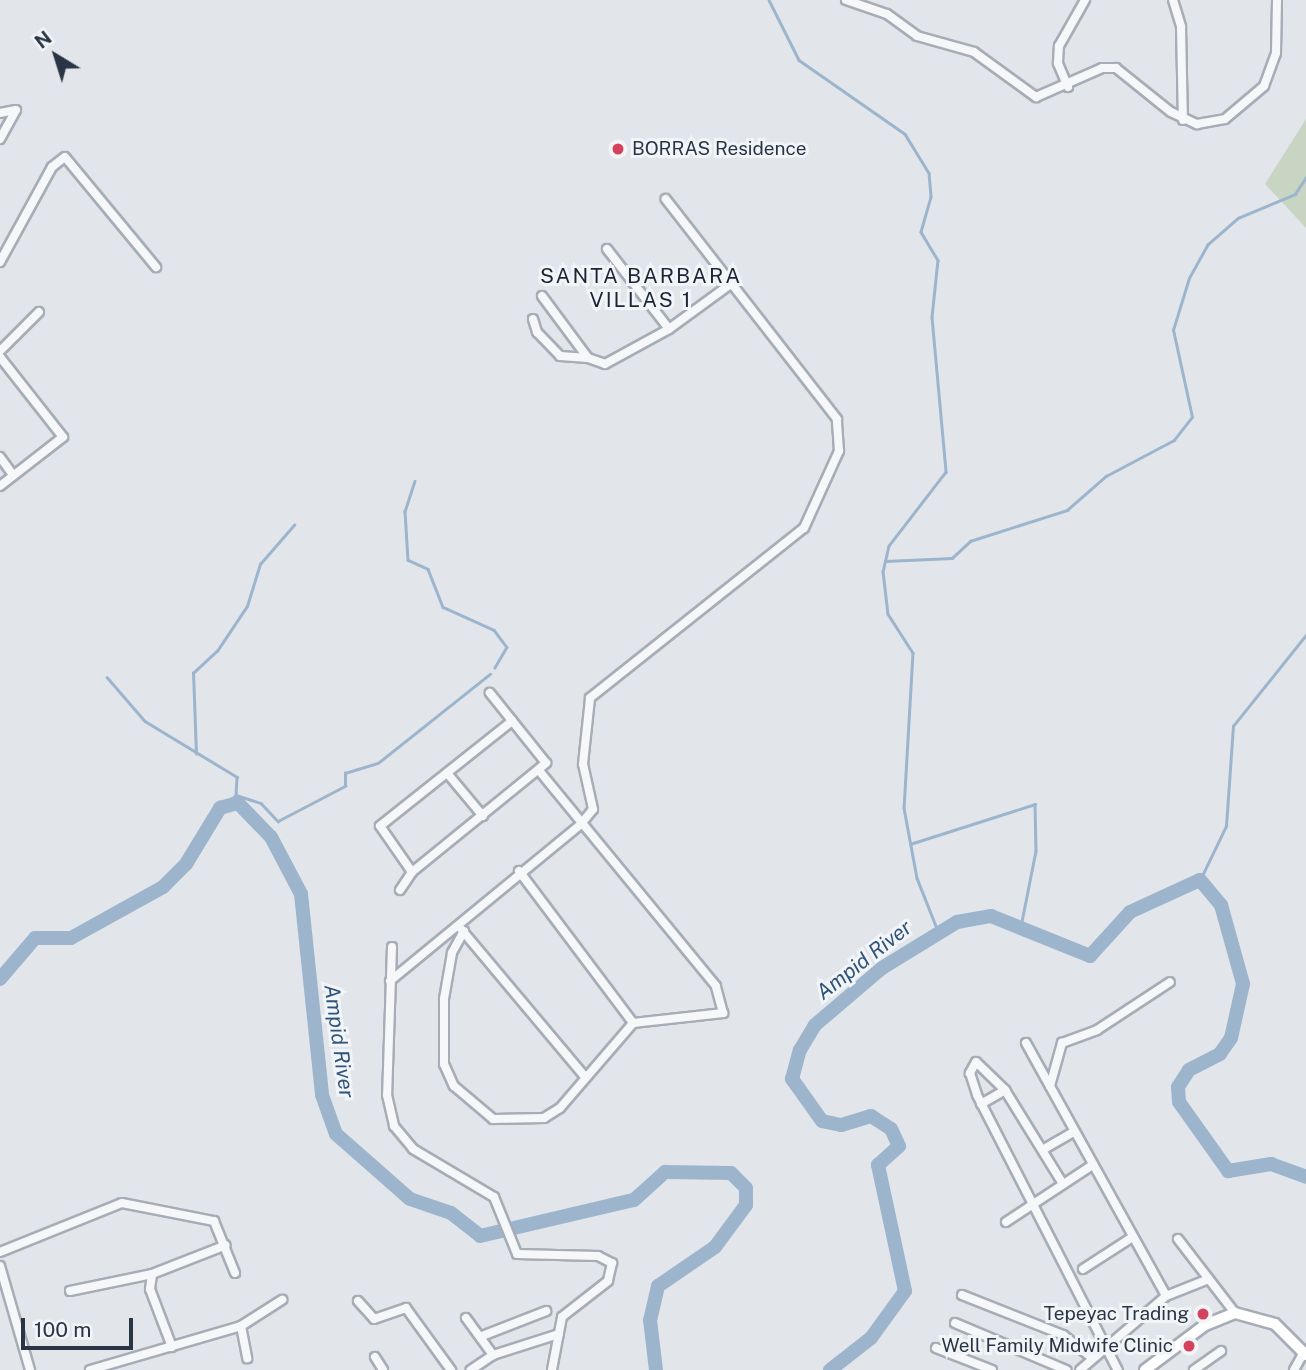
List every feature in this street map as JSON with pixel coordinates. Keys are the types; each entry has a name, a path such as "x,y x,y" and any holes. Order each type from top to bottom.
{"street":[{"path":"846,0 887,13 917,36 974,52 1037,97 1068,87 1090,72 1116,68 1183,120 1212,123 1256,97 1276,53 1277,0"},
{"path":"1068,87 1058,63 1059,46 1085,0"},
{"path":"1173,0 1181,27 1183,120"},
{"path":"0,113 16,110 0,139"},
{"path":"0,262 52,167 65,157 156,267"},
{"path":"390,981 520,871 582,824 593,809 583,764 590,698 804,528 839,451 837,419 666,199"},
{"path":"607,249 669,329"},
{"path":"533,318 537,332 560,356 615,360 641,339 669,329 732,282"},
{"path":"542,296 588,358"},
{"path":"0,351 39,312"},
{"path":"0,358 63,437 0,486"},
{"path":"0,457 13,475"},
{"path":"400,890 412,872 540,772 546,763 490,693"},
{"path":"412,872 380,825 512,721"},
{"path":"464,931 452,953 444,999 444,1064 454,1086 493,1119 520,1121 544,1118 560,1108 633,1023 723,1013 716,986 540,772"},
{"path":"447,773 483,816"},
{"path":"520,871 633,1023"},
{"path":"457,924 584,1077"},
{"path":"392,947 387,1096 394,1126 413,1149 494,1197 503,1215 511,1247 528,1258 598,1256 612,1263 608,1281 573,1304 559,1334 552,1370"},
{"path":"1050,1086 1062,1043 1123,1016 1170,982"},
{"path":"1026,1042 1091,1166 1166,1296"},
{"path":"1063,1184 1044,1149 1005,1090 976,1062 971,1080 981,1104 1034,1202 1104,1347 1118,1370"},
{"path":"981,1104 1005,1090"},
{"path":"1044,1149 1073,1132"},
{"path":"1006,1222 1091,1166"},
{"path":"0,1252 122,1203 199,1214 214,1221 226,1245 235,1273"},
{"path":"1083,1269 1131,1238"},
{"path":"1178,1239 1235,1313"},
{"path":"70,1291 152,1274 226,1245"},
{"path":"0,1266 30,1370"},
{"path":"152,1274 150,1289 172,1347"},
{"path":"1080,1370 1166,1296 1209,1279"},
{"path":"962,1295 1063,1335 1092,1358"},
{"path":"90,1370 241,1326 282,1300"},
{"path":"358,1301 374,1319 406,1308 451,1370"},
{"path":"482,1336 545,1311"},
{"path":"1145,1370 1205,1325 1235,1313 1265,1318 1305,1354 1294,1370"},
{"path":"467,1318 482,1336 492,1355"},
{"path":"955,1323 1066,1370"},
{"path":"241,1326 247,1358"},
{"path":"471,1370 492,1355 559,1334"},
{"path":"936,1348 992,1370"},
{"path":"1194,1370 1221,1351"},
{"path":"376,1357 383,1370"}],"green space":[{"path":"1306,119 1306,228 1265,184"}],"waterway":[{"path":"769,0 799,60 905,134 929,173 931,197 921,232 938,260 932,317 946,472 889,546 883,571 888,614 913,653 904,808 917,878 938,931"},
{"path":"885,561 952,558 970,541 1067,510 1106,476 1174,440 1192,417 1173,330 1189,278 1207,245 1238,218 1295,194 1306,177"},
{"path":"415,481 405,511 408,560 428,569 443,607 494,630 507,647 495,668"},
{"path":"196,754 193,673 217,651 247,606 260,564 294,525"},
{"path":"1200,880 1226,826 1233,726 1306,635"},
{"path":"220,808 236,795 261,803 278,821 345,786 345,773 378,763 490,674"},
{"path":"107,677 145,721 237,777 236,795"},
{"name":"Ampid River","path":"0,979 35,938 71,938 163,887 186,864 220,808 238,803 271,837 301,894 322,1095 336,1134 410,1199 451,1213 480,1236 634,1200 665,1172 731,1173 746,1188 746,1205 715,1247 658,1286 650,1320 656,1370"},
{"path":"910,844 1035,804 1036,851 1021,927"},
{"name":"Ampid River","path":"830,1370 871,1338 905,1291 878,1165 899,1146 891,1129 871,1116 841,1125 822,1121 792,1079 800,1050 815,1025 882,968 957,922 991,916 1090,956 1130,912 1200,880 1221,905 1243,984 1231,1038 1220,1054 1189,1070 1178,1087 1179,1102 1228,1171 1271,1164 1306,1177"}],"place":[{"name":"BORRAS Residence","path":"618,149"},
{"name":"Tepeyac Trading","path":"1203,1314"},
{"name":"Well Family Midwife Clinic","path":"1189,1346"}],"district":[{"name":"SANTA BARBARA VILLAS 1","path":"641,288"}]}
